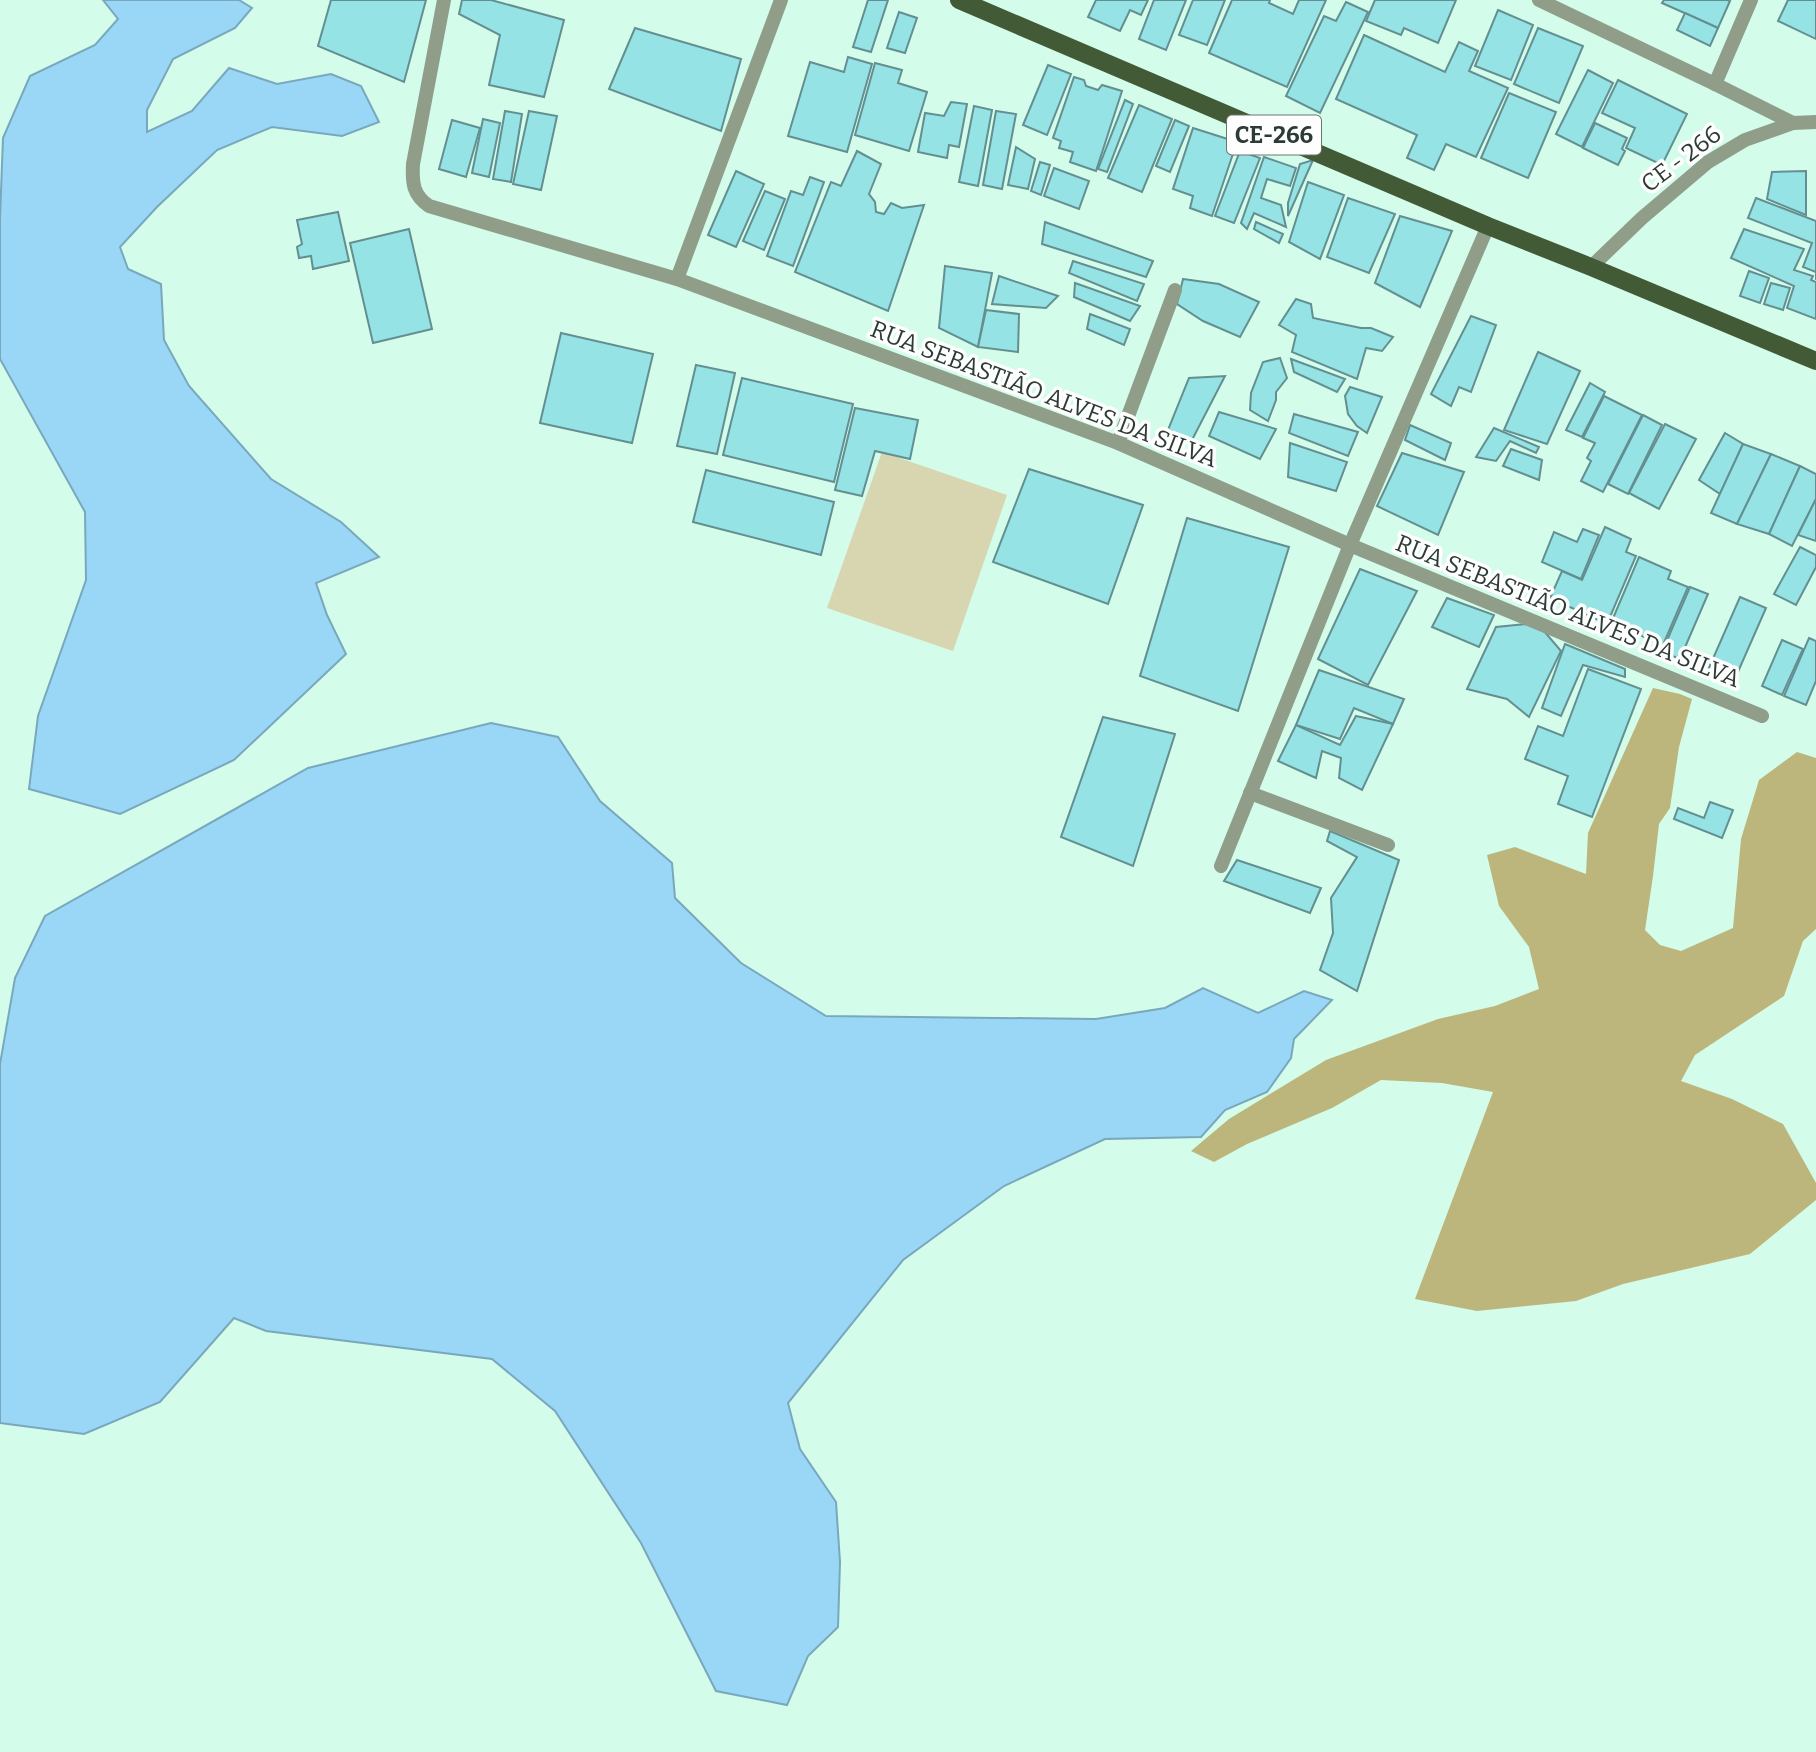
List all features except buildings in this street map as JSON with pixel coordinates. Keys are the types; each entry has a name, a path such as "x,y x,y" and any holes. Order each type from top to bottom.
{"main road":[{"name":"CE-266","path":"959,0 1488,226 1591,267"},
{"path":"1591,267 1816,361"}],"street":[{"name":"RUA SEBASTIÃO ALVES DA SILVA","path":"444,0 413,164 412,179 416,194 429,206 677,279 1118,443 1350,545 1762,716"},
{"path":"677,279 781,0"},
{"path":"1539,0 1793,123"},
{"path":"1715,84 1751,0"},
{"name":"CE - 266","path":"1591,267 1642,218 1708,162 1745,140 1793,123 1816,122"},
{"path":"1221,866 1350,545 1488,226"},
{"path":"1118,443 1174,290"},
{"path":"1250,793 1388,845"}],"shaded area":[{"path":"882,452 1007,495 953,651 827,608"},
{"path":"1653,688 1692,699 1679,747 1670,808 1659,824 1645,930 1660,945 1681,951 1733,928 1741,839 1759,780 1797,752 1816,758 1816,929 1803,941 1784,996 1695,1055 1681,1081 1732,1099 1783,1124 1816,1183 1816,1200 1750,1254 1623,1284 1576,1301 1477,1311 1415,1299 1493,1092 1442,1083 1381,1080 1332,1108 1247,1144 1214,1162 1191,1151 1229,1119 1326,1060 1438,1019 1495,1006 1539,989 1529,947 1499,906 1487,855 1515,847 1586,874 1588,833"}],"water":[{"path":"103,0 239,0 252,8 235,28 173,59 147,110 147,132 192,111 229,68 277,84 331,74 361,86 379,122 342,136 272,127 217,150 157,207 120,247 128,269 161,284 164,340 189,386 271,479 341,522 379,557 316,583 327,615 346,654 234,760 120,814 29,789 38,716 86,580 85,512 0,359 3,138 30,76 95,45 118,19"},
{"path":"491,723 558,737 600,801 672,863 675,898 741,963 826,1016 1096,1019 1165,1008 1203,988 1258,1013 1304,991 1332,1000 1294,1039 1291,1058 1267,1092 1225,1110 1201,1137 1105,1139 1004,1186 903,1260 788,1403 800,1449 836,1502 840,1562 838,1627 808,1656 787,1705 716,1691 641,1543 555,1411 492,1359 266,1331 234,1318 160,1402 84,1434 0,1423 0,1064 15,978 45,916 308,768"}]}
